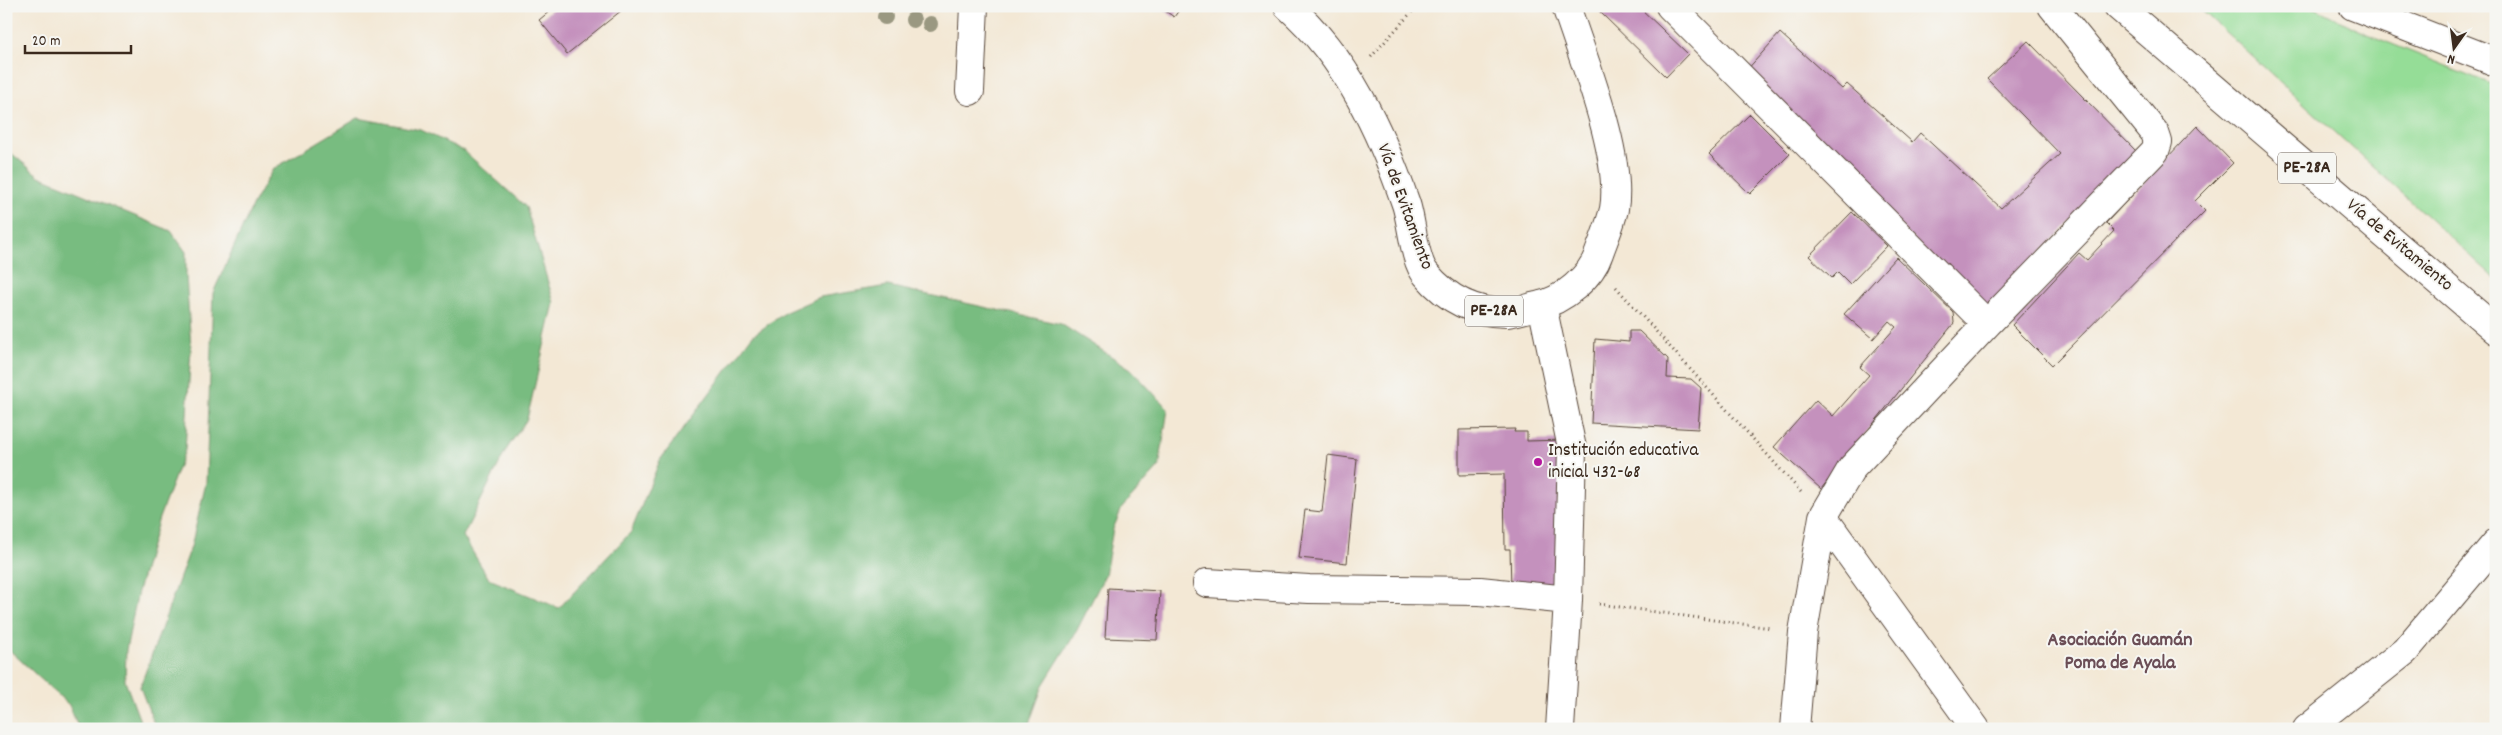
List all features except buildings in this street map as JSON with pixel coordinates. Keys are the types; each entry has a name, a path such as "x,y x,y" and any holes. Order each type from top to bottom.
{"main road":[{"path":"970,91 974,6"},
{"name":"Vía de Evitamiento","path":"1288,6 1303,19 1351,80 1377,132 1406,206 1424,272 1448,297 1475,308 1507,313 1542,306 1570,291 1596,264 1614,208 1614,161 1566,6"},
{"path":"1670,6 1987,324"},
{"path":"1795,729 1803,632 1823,517 1852,468 1987,324 2155,151 2158,142 2155,133 2052,6"},
{"name":"Vía de Evitamiento","path":"2118,6 2496,330"},
{"path":"2353,6 2496,62"},
{"path":"1542,306 1572,448 1568,600 1560,729"},
{"path":"1823,517 1976,729"},
{"path":"2307,729 2405,650 2496,544"},
{"path":"1207,583 1309,589 1480,591 1568,600"}],"path":[{"path":"1351,80 1417,6"},
{"path":"2488,6 2496,9"},
{"path":"1596,264 1684,359 1823,517"},
{"path":"1568,600 1803,632"}],"green space":[{"path":"2197,6 2311,6 2367,34 2496,86 2496,279"},
{"path":"358,118 421,130 464,151 526,207 554,303 527,419 506,450 463,536 489,579 559,608 631,532 660,460 752,336 786,312 820,297 888,286 1061,324 1131,369 1168,409 1159,467 1122,508 1113,529 1105,575 1075,634 1043,685 1027,729 156,729 140,687 191,547 206,483 213,293 253,204 273,169"},
{"path":"6,149 39,176 171,231 186,252 191,347 185,450 159,518 138,591 126,650 125,681 143,729 79,729 69,705 6,647"}],"place":[{"name":"Institución educativa inicial 432-68","path":"1538,462"}],"district":[{"name":"Asociación Guamán Poma de Ayala","path":"2120,652"}]}
